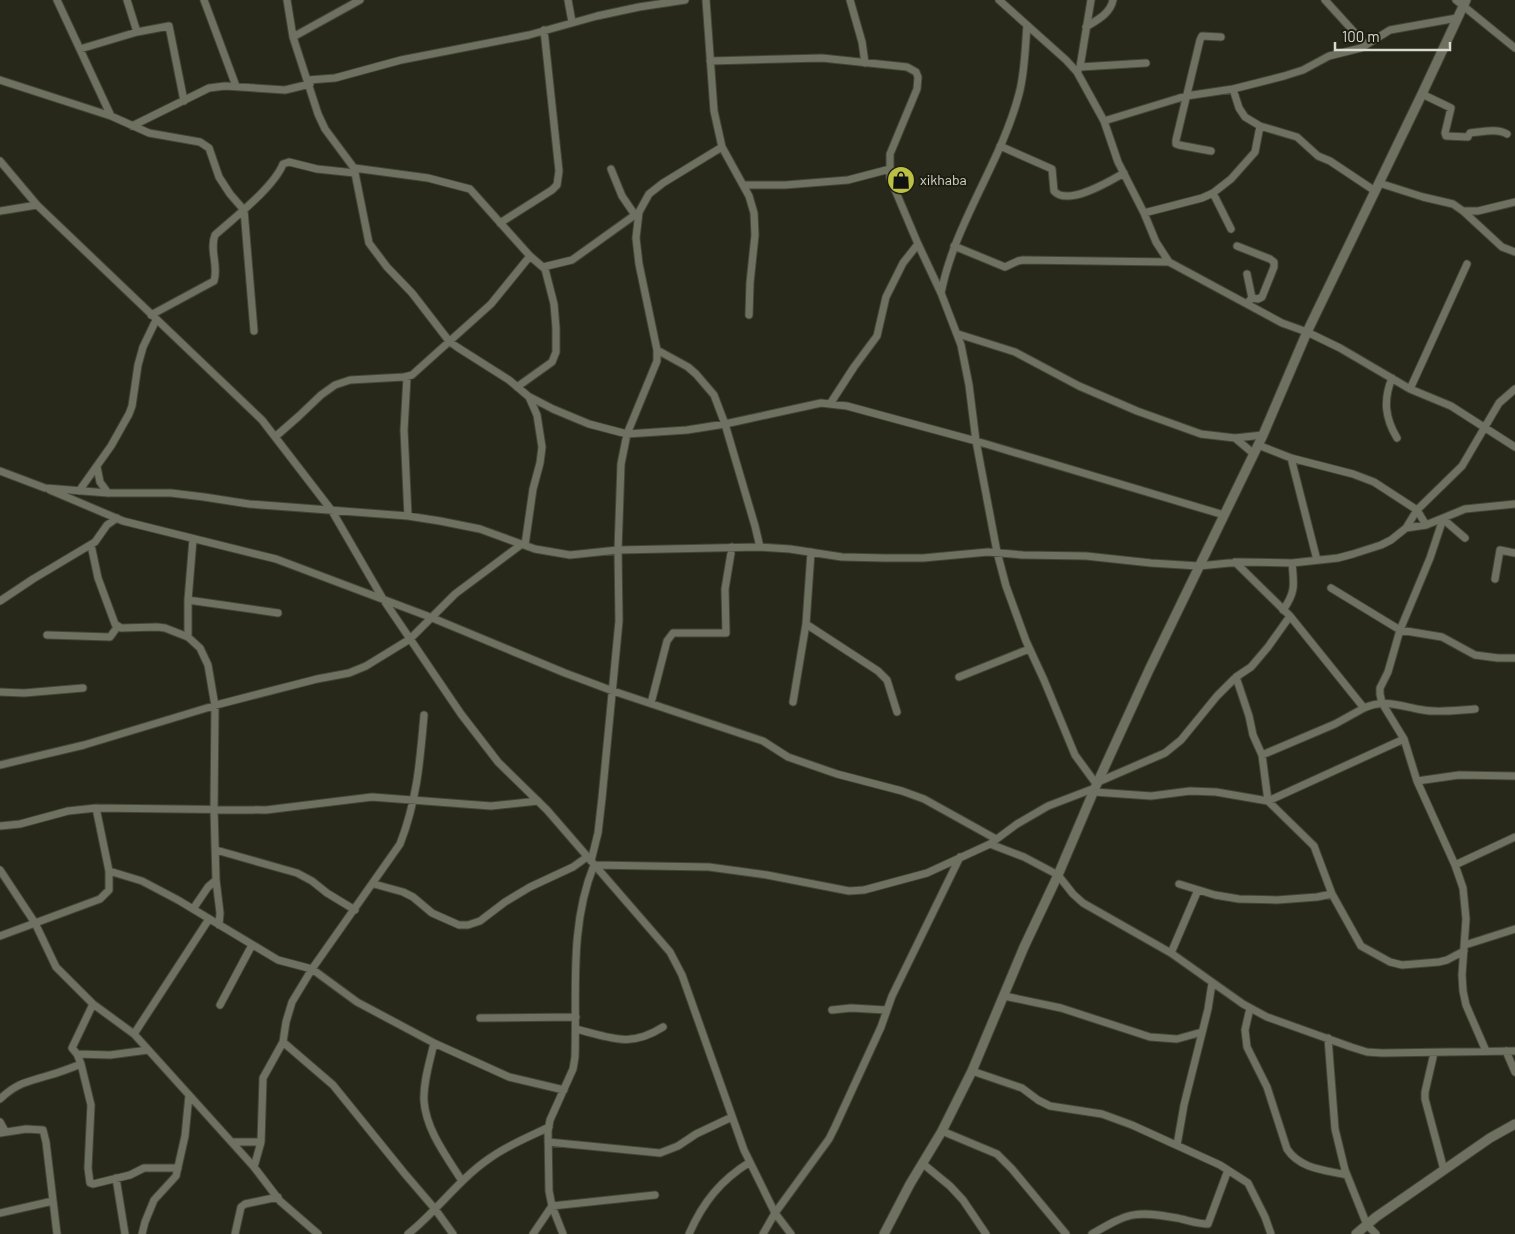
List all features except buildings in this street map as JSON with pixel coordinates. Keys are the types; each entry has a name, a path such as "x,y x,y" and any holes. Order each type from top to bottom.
{"street":[{"path":"57,0 111,116"},
{"path":"127,0 138,32"},
{"path":"204,0 236,86"},
{"path":"287,0 293,36 318,114 326,130 355,171 369,243 386,266 412,293 449,341 528,396 588,424 627,434 687,430 821,404 830,404 861,410 976,441 1224,515"},
{"path":"293,36 360,0"},
{"path":"568,0 572,22"},
{"path":"132,126 209,88 236,86 285,90 309,82 335,78 394,62 501,41 658,2 685,0"},
{"path":"706,0 714,111 722,148 749,196 754,213 755,235 749,315"},
{"path":"850,0 862,42 865,63"},
{"path":"999,0 1026,26 1078,70 1104,122 1118,162 1144,213 1156,242 1169,262"},
{"path":"1078,70 1091,0"},
{"path":"1086,27 1106,14 1113,0"},
{"path":"1325,0 1366,44"},
{"path":"884,1234 922,1163 942,1131 972,1071 1149,670 1263,435 1307,332 1422,94 1457,18 1462,2 1515,48"},
{"path":"1104,122 1186,96 1233,89 1302,70 1329,56 1354,50 1390,30 1457,18"},
{"path":"80,49 138,32 169,26 184,101"},
{"path":"941,293 945,272 954,246 1000,146 1019,93 1025,60 1026,26"},
{"path":"500,223 552,190 558,181 559,171 544,30"},
{"path":"1210,150 1176,144 1176,140 1202,36 1222,37"},
{"path":"710,61 822,58 906,67 914,70 918,78 917,89 890,154 892,184 958,334 969,385 976,441 997,552 1006,586 1029,649 1076,755 1096,787 1151,796 1190,791 1216,792 1268,801 1404,739"},
{"path":"1078,70 1146,63"},
{"path":"0,80 111,116 149,133 200,142 209,148 219,177 244,210 254,331"},
{"path":"1233,89 1244,117 1260,126 1296,137 1318,156 1330,161 1356,180 1377,187 1445,201 1463,211 1502,247 1515,252"},
{"path":"1422,94 1451,108 1445,133 1446,136 1468,138 1470,133 1494,131 1501,131 1507,134"},
{"path":"1144,213 1202,198 1213,193 1231,179 1255,152 1260,126"},
{"path":"1000,146 1052,169 1054,191 1058,195 1084,193 1124,173"},
{"path":"543,267 572,260 637,214 649,194 663,183 722,148"},
{"path":"0,161 37,205 153,318 262,420 332,511 383,599 461,714 498,762 538,801 676,961 750,1162 775,1213 791,1234"},
{"path":"79,490 111,446 132,406 138,365 153,318 214,281 216,272 213,241 215,235 244,210 286,162 331,171 355,171 428,178 465,186 474,192 530,256 546,271 554,304 556,352 552,362 517,387"},
{"path":"743,185 785,185 848,180 890,168"},
{"path":"563,1234 552,1206 549,1191 548,1127 573,1069 575,1057 577,948 580,913 599,824 620,612 618,550 621,464 627,434 657,361 657,350 639,264 636,238 637,214 622,196 611,169"},
{"path":"1213,193 1231,230"},
{"path":"1463,211 1478,211 1515,202"},
{"path":"0,211 37,205"},
{"path":"830,404 877,336 886,297 903,263 918,244"},
{"path":"954,246 1005,267 1023,260 1169,262 1282,323 1307,332 1340,348 1410,389 1451,406 1515,448"},
{"path":"1237,246 1274,262 1274,267 1262,297 1258,299 1252,298"},
{"path":"275,436 335,385 350,380 407,377 421,367 491,304 530,256"},
{"path":"1410,389 1467,264"},
{"path":"933,277 945,272"},
{"path":"1247,274 1252,298 1247,305"},
{"path":"150,332 163,327"},
{"path":"958,334 1015,352 1079,386 1163,421 1201,434 1235,438 1263,435"},
{"path":"657,350 688,367 714,395 760,547"},
{"path":"407,377 404,430 408,516"},
{"path":"1392,378 1387,390 1386,416 1397,438"},
{"path":"45,488 108,493 171,493 204,496 249,504 408,516 480,529 535,549 570,555 618,550 760,547 842,557 923,558 997,552 1023,555 1086,556 1199,566 1235,562 1292,563 1338,558 1381,545 1391,540 1406,528 1417,510 1462,466 1499,403 1515,389"},
{"path":"0,764 84,745 215,706 317,679 349,673 366,666 410,638 455,594 524,544 542,447 537,415 528,396"},
{"path":"1235,438 1254,454"},
{"path":"1258,445 1291,458 1364,478 1417,510 1426,525"},
{"path":"1291,458 1317,560"},
{"path":"97,467 100,482 108,493"},
{"path":"0,471 116,518 276,559 430,617 564,673 763,741 788,757 837,774 902,791 924,799 996,839"},
{"path":"1406,528 1426,525 1465,509 1515,504"},
{"path":"105,513 107,524"},
{"path":"0,601 95,542 107,524 116,518"},
{"path":"1443,519 1465,538"},
{"path":"1443,519 1430,558 1400,630 1388,672 1380,688 1382,703 1404,739 1417,781 1455,865 1463,888 1466,906 1462,976 1466,1005 1486,1051"},
{"path":"188,637 188,600 193,539"},
{"path":"91,544 98,578 115,624 129,628 165,628 188,637 200,648 208,665 215,706 214,808 216,880 220,913 219,925"},
{"path":"651,703 667,641 673,632 726,633 725,589 732,547"},
{"path":"1495,579 1500,550 1515,553"},
{"path":"793,702 806,624 811,552"},
{"path":"1235,562 1290,616 1364,708"},
{"path":"1283,610 1292,598 1295,586 1292,563"},
{"path":"1331,588 1400,630 1442,637 1458,644 1474,655 1515,658"},
{"path":"188,600 278,613"},
{"path":"374,884 403,892 414,897 432,913 459,925 468,925 480,921 505,902 530,887 573,866 591,861 709,867 856,891 920,875 990,844 1033,814 1048,806 1096,787 1165,753 1181,740 1217,696 1236,677 1251,667 1290,616"},
{"path":"806,624 878,671 887,680 897,712"},
{"path":"47,636 107,637 111,636 118,626"},
{"path":"959,676 1029,649"},
{"path":"1236,677 1249,716 1253,735 1262,755 1268,801 1314,846 1332,894 1361,946 1390,962 1402,965 1439,962 1447,960 1464,948 1515,929"},
{"path":"0,692 24,693 83,688"},
{"path":"1262,755 1335,724 1371,704 1382,703 1410,706 1422,710 1475,709"},
{"path":"254,1167 261,1142 263,1078 283,1042 292,1002 312,969 374,884 400,844 415,800 424,715"},
{"path":"1417,781 1459,775 1515,776"},
{"path":"0,826 20,824 68,811 96,808 266,810 372,797 491,806 538,801"},
{"path":"0,936 100,899 109,890 109,871 96,808"},
{"path":"1455,865 1515,837"},
{"path":"990,844 1024,857 1058,875 1082,903 1171,952 1212,983 1267,1018 1366,1052 1515,1051"},
{"path":"216,850 297,873 355,910"},
{"path":"763,1234 775,1213 829,1139 882,1027 892,996 960,856"},
{"path":"0,870 35,923 56,967 93,1004 134,1034 254,1167 278,1198 318,1234"},
{"path":"109,871 142,880 278,960 312,969 358,1002 434,1043 509,1077 564,1090"},
{"path":"193,909 208,887 216,880"},
{"path":"1179,884 1239,899 1277,900 1332,894"},
{"path":"1171,952 1198,890"},
{"path":"134,1034 209,919"},
{"path":"220,1005 252,945"},
{"path":"1177,1144 1212,983"},
{"path":"1004,996 1061,1008 1150,1037 1176,1039 1202,1032"},
{"path":"93,1004 72,1044 72,1048 81,1064 90,1105 89,1181 93,1184 130,1175 144,1168 178,1168"},
{"path":"832,1010 851,1008 886,1010"},
{"path":"1250,1008 1245,1030 1247,1047 1266,1087 1287,1149 1292,1157 1299,1162 1347,1175"},
{"path":"480,1018 576,1017"},
{"path":"576,1029 622,1040 649,1036 663,1027"},
{"path":"1328,1038 1333,1122 1347,1175 1367,1225 1376,1234"},
{"path":"283,1042 333,1085 435,1208 452,1234"},
{"path":"434,1043 425,1090 426,1115 434,1135 462,1181"},
{"path":"77,1054 110,1056 148,1050"},
{"path":"1506,1051 1515,1072"},
{"path":"1434,1053 1426,1085 1426,1099 1444,1170"},
{"path":"0,1099 8,1091 26,1081 51,1075 81,1064"},
{"path":"972,1071 1022,1088 1050,1106 1102,1114 1132,1125 1177,1144 1228,1170 1248,1184 1271,1234"},
{"path":"142,1234 144,1222 154,1200 173,1182 176,1176 184,1136 189,1095"},
{"path":"548,1142 660,1153 678,1146 696,1134 732,1116"},
{"path":"0,1122 2,1132 26,1129 43,1130 57,1234"},
{"path":"1356,1234 1490,1138 1515,1124"},
{"path":"408,1234 421,1224 462,1181 489,1158 548,1127"},
{"path":"942,1131 996,1154 1012,1169 1066,1234"},
{"path":"232,1142 261,1142"},
{"path":"689,1234 700,1210 714,1192 733,1173 750,1162"},
{"path":"922,1163 956,1193 986,1234"},
{"path":"1092,1234 1120,1218 1135,1214 1150,1214 1208,1224 1228,1170"},
{"path":"116,1178 124,1234"},
{"path":"533,1234 552,1206 655,1195"},
{"path":"235,1234 241,1207 245,1204 278,1198"},
{"path":"0,1213 53,1201"}],"place":[{"name":"xikhaba","path":"901,180"}]}
